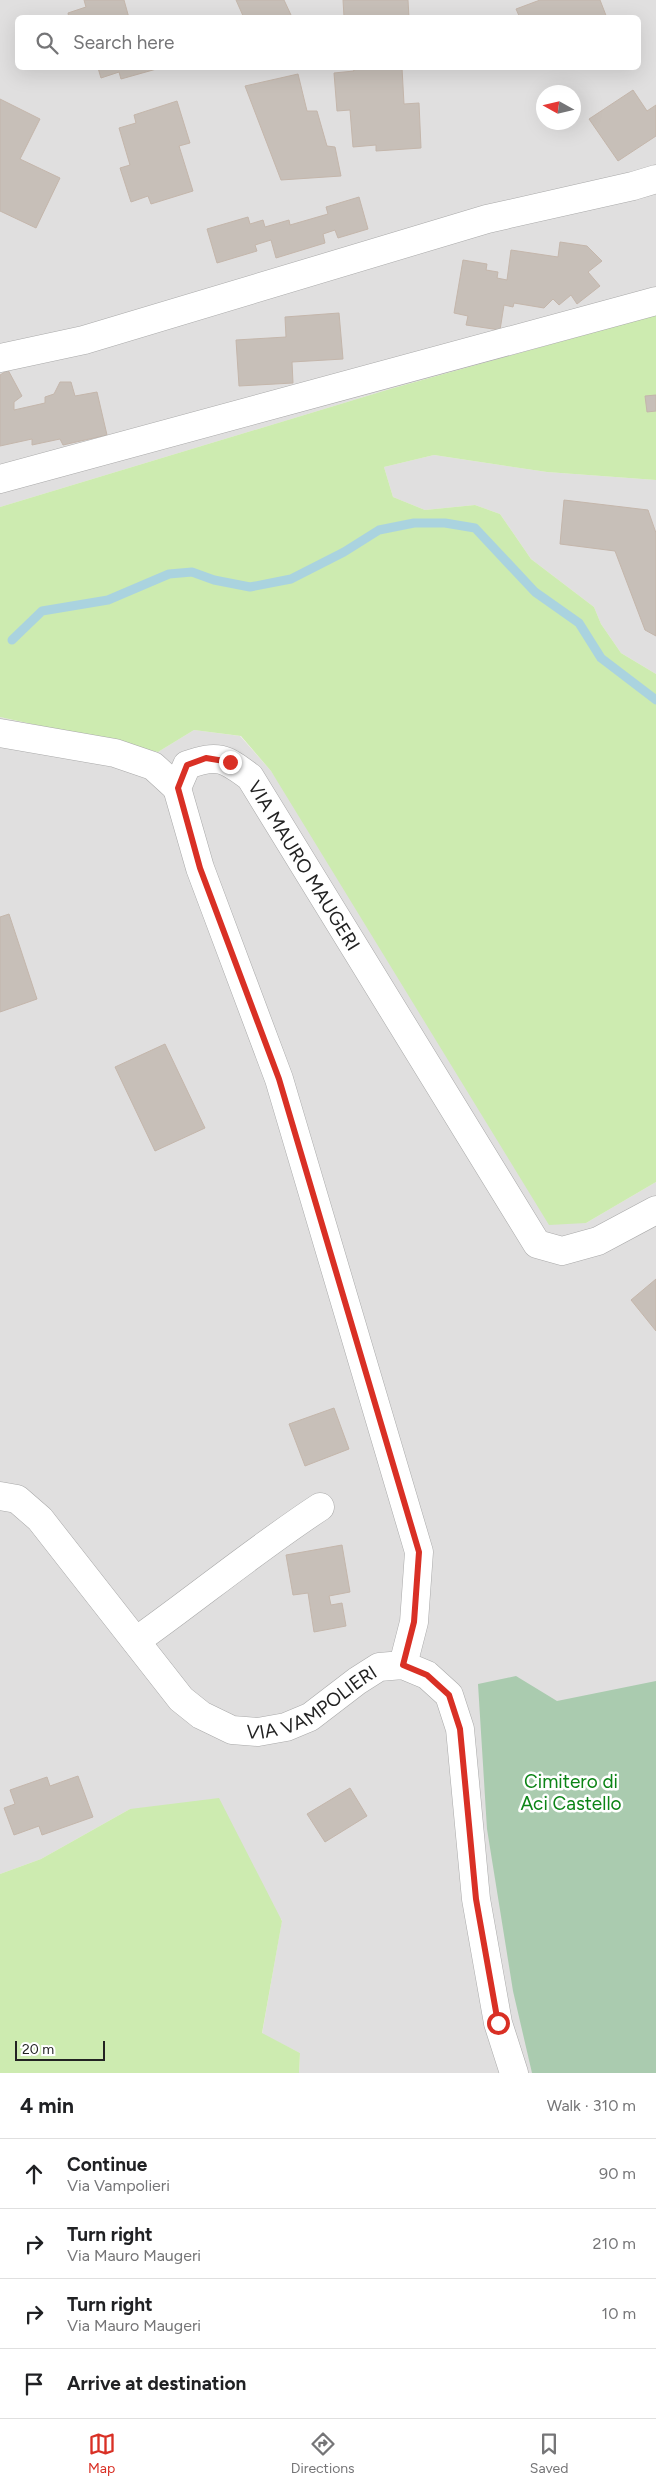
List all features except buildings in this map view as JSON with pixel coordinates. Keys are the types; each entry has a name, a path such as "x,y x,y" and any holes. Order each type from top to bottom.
{"street":[{"path":"0,358 84,340 487,220 656,179"},
{"path":"0,479 656,302"},
{"path":"0,733 116,753 153,766 178,788 200,868 279,1079 419,1552 414,1622 403,1665"},
{"name":"VIA MAURO MAUGERI","path":"178,788 187,765 206,758 230,762 250,777 537,1244 562,1251 598,1241 656,1210"},
{"name":"VIA VAMPOLIERI","path":"0,1496 17,1500 40,1519 181,1699 201,1715 232,1730 258,1732 286,1727 310,1717 357,1681 379,1667 403,1665 427,1675 449,1695 460,1729 476,1899 498,2023 514,2073"},
{"path":"136,1641 194,1600 271,1539 320,1507"}],"shaded area":[{"path":"0,0 656,0 656,315 390,389 0,507"},
{"path":"434,455 547,472 656,480 656,674 621,653 601,624 594,607 531,559 500,514 475,505 425,510 393,497 384,467"},
{"path":"0,717 158,752 194,730 240,736 271,771 586,1223 656,1182 656,2073 299,2073 300,2053 262,2034 282,1920 130,1809 41,1859 0,1874"}],"green space":[{"path":"656,315 656,480 547,472 434,455 384,467 393,497 425,510 475,505 500,514 531,559 594,607 601,624 621,653 656,674 656,1182 586,1223 549,1225 271,771 241,736 194,730 158,752 0,717 0,507 390,389"},
{"name":"Cimitero di Aci Castello","path":"516,1676 557,1701 656,1681 656,2073 532,2073 513,1991 487,1829 478,1684"},
{"path":"219,1798 282,1921 262,2033 300,2053 299,2073 0,2073 0,1874 41,1859 130,1809"}],"waterway":[{"path":"12,640 42,611 108,600 169,574 192,572 214,580 250,587 291,579 344,552 379,530 414,523 445,523 475,528 535,592 579,623 601,658 656,700"}],"route":[{"path":"230,762 206,758 187,765 178,788 200,868 279,1079 419,1552 414,1622 403,1665 427,1675 449,1695 460,1729 476,1899 498,2023"}]}
